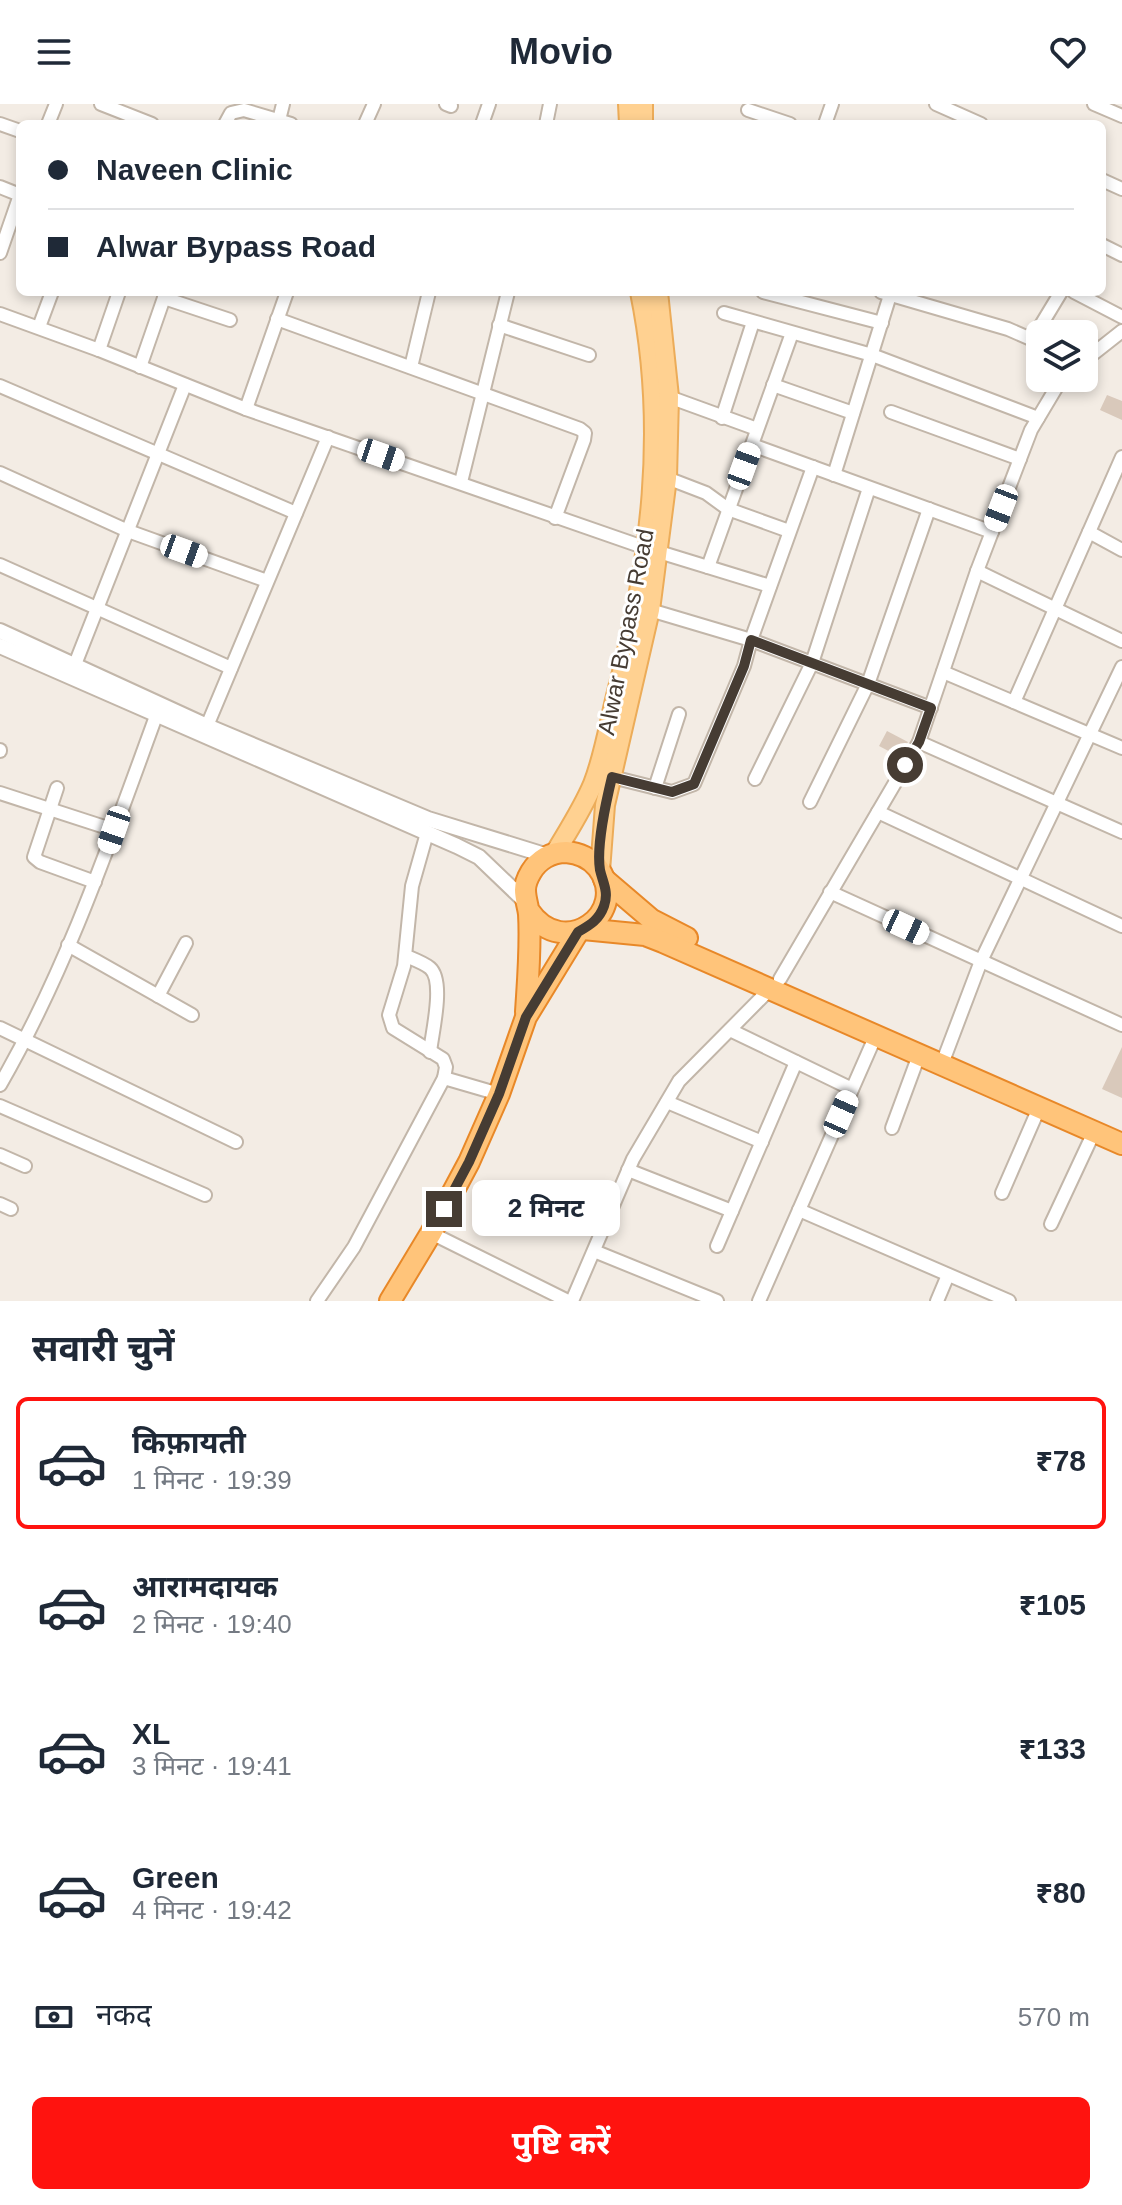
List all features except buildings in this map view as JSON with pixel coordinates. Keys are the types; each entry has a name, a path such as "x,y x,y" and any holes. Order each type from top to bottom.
{"highway":[{"path":"526,1017 528,907 525,889 529,876 536,864 551,855 577,853 590,860 602,875 652,920 876,1035 1122,1144"},
{"path":"390,1301 469,1162 499,1094 526,1017 580,930 597,919 605,904 602,875"},
{"path":"528,907 541,926 559,933 580,930 645,935 775,984 1122,1132"}],"main road":[{"name":"Alwar Bypass Road","path":"603,779 632,631 653,550 654,386 651,344 641,296"},
{"path":"602,875 603,779 650,610 653,550 667,478 669,397 658,296"},
{"path":"551,855 603,779"}],"street":[{"path":"101,104 140,120"},
{"path":"936,104 959,114"},
{"path":"1094,104 1122,116"},
{"path":"227,120 231,113 244,110 278,120"},
{"path":"748,110 778,120"},
{"path":"0,253 16,213"},
{"path":"39,327 51,296"},
{"path":"99,350 118,296"},
{"path":"140,367 165,296"},
{"path":"168,296 230,320"},
{"path":"246,409 286,296"},
{"path":"411,367 425,296"},
{"path":"461,482 507,296"},
{"path":"780,296 882,323"},
{"path":"834,475 882,323 887,296"},
{"path":"898,296 1026,337"},
{"path":"1047,320 1059,296"},
{"path":"1082,296 1122,317"},
{"path":"724,313 872,355 1038,418"},
{"path":"0,314 246,409 461,482 555,518 770,586"},
{"path":"277,319 580,429 585,433 555,518"},
{"path":"722,418 753,322"},
{"path":"499,325 589,355"},
{"path":"1098,350 1122,331"},
{"path":"708,567 792,333"},
{"path":"72,672 185,385"},
{"path":"773,385 853,413"},
{"path":"0,386 296,513"},
{"path":"431,1233 570,1301 628,1170 679,1081 775,984 919,742 977,571 1020,459 1054,392"},
{"path":"669,397 757,429"},
{"path":"891,412 1020,459"},
{"path":"207,726 328,437"},
{"path":"752,445 992,532"},
{"path":"1014,702 1121,462"},
{"path":"603,779 672,792 694,784 744,666 813,467"},
{"path":"0,473 128,531 267,581"},
{"path":"667,478 706,493 728,509 789,531"},
{"path":"755,779 812,663 869,488"},
{"path":"810,802 868,684 929,509"},
{"path":"1089,532 1122,550"},
{"path":"0,565 231,668"},
{"path":"977,571 1122,641"},
{"path":"650,610 751,640 931,708"},
{"path":"0,631 72,672"},
{"path":"0,646 72,672 479,857 528,907"},
{"path":"945,1056 981,961 1122,667"},
{"path":"943,672 1122,748"},
{"path":"158,710 207,726 428,819 551,855"},
{"path":"0,1085 26,1040 95,882 158,710"},
{"path":"655,788 679,714"},
{"path":"919,742 1122,832"},
{"path":"57,788 34,857 95,882"},
{"path":"0,793 114,830"},
{"path":"878,812 1122,926"},
{"path":"317,1301 354,1247 444,1078 446,1067 443,1059 393,1028 389,1015 406,956 412,886 427,833"},
{"path":"830,892 1122,1025"},
{"path":"158,996 186,943"},
{"path":"68,945 192,1015"},
{"path":"406,956 430,968 436,977 438,989 430,1052"},
{"path":"0,1028 236,1142"},
{"path":"730,1030 852,1089"},
{"path":"759,1301 876,1035"},
{"path":"892,1128 919,1055"},
{"path":"717,1246 796,1062"},
{"path":"444,1078 499,1094"},
{"path":"667,1102 762,1142"},
{"path":"0,1106 205,1195"},
{"path":"1002,1193 1039,1108"},
{"path":"1051,1224 1094,1132"},
{"path":"0,1155 25,1166"},
{"path":"628,1170 732,1211"},
{"path":"799,1210 1009,1301"},
{"path":"594,1251 717,1301"},
{"path":"937,1301 948,1275"}],"route":[{"path":"444,1209 499,1094 526,1017 578,932 597,919 605,904 606,887 600,871 603,820 612,777 672,792 694,784 744,666 751,640 931,708 919,742 905,765"}]}
